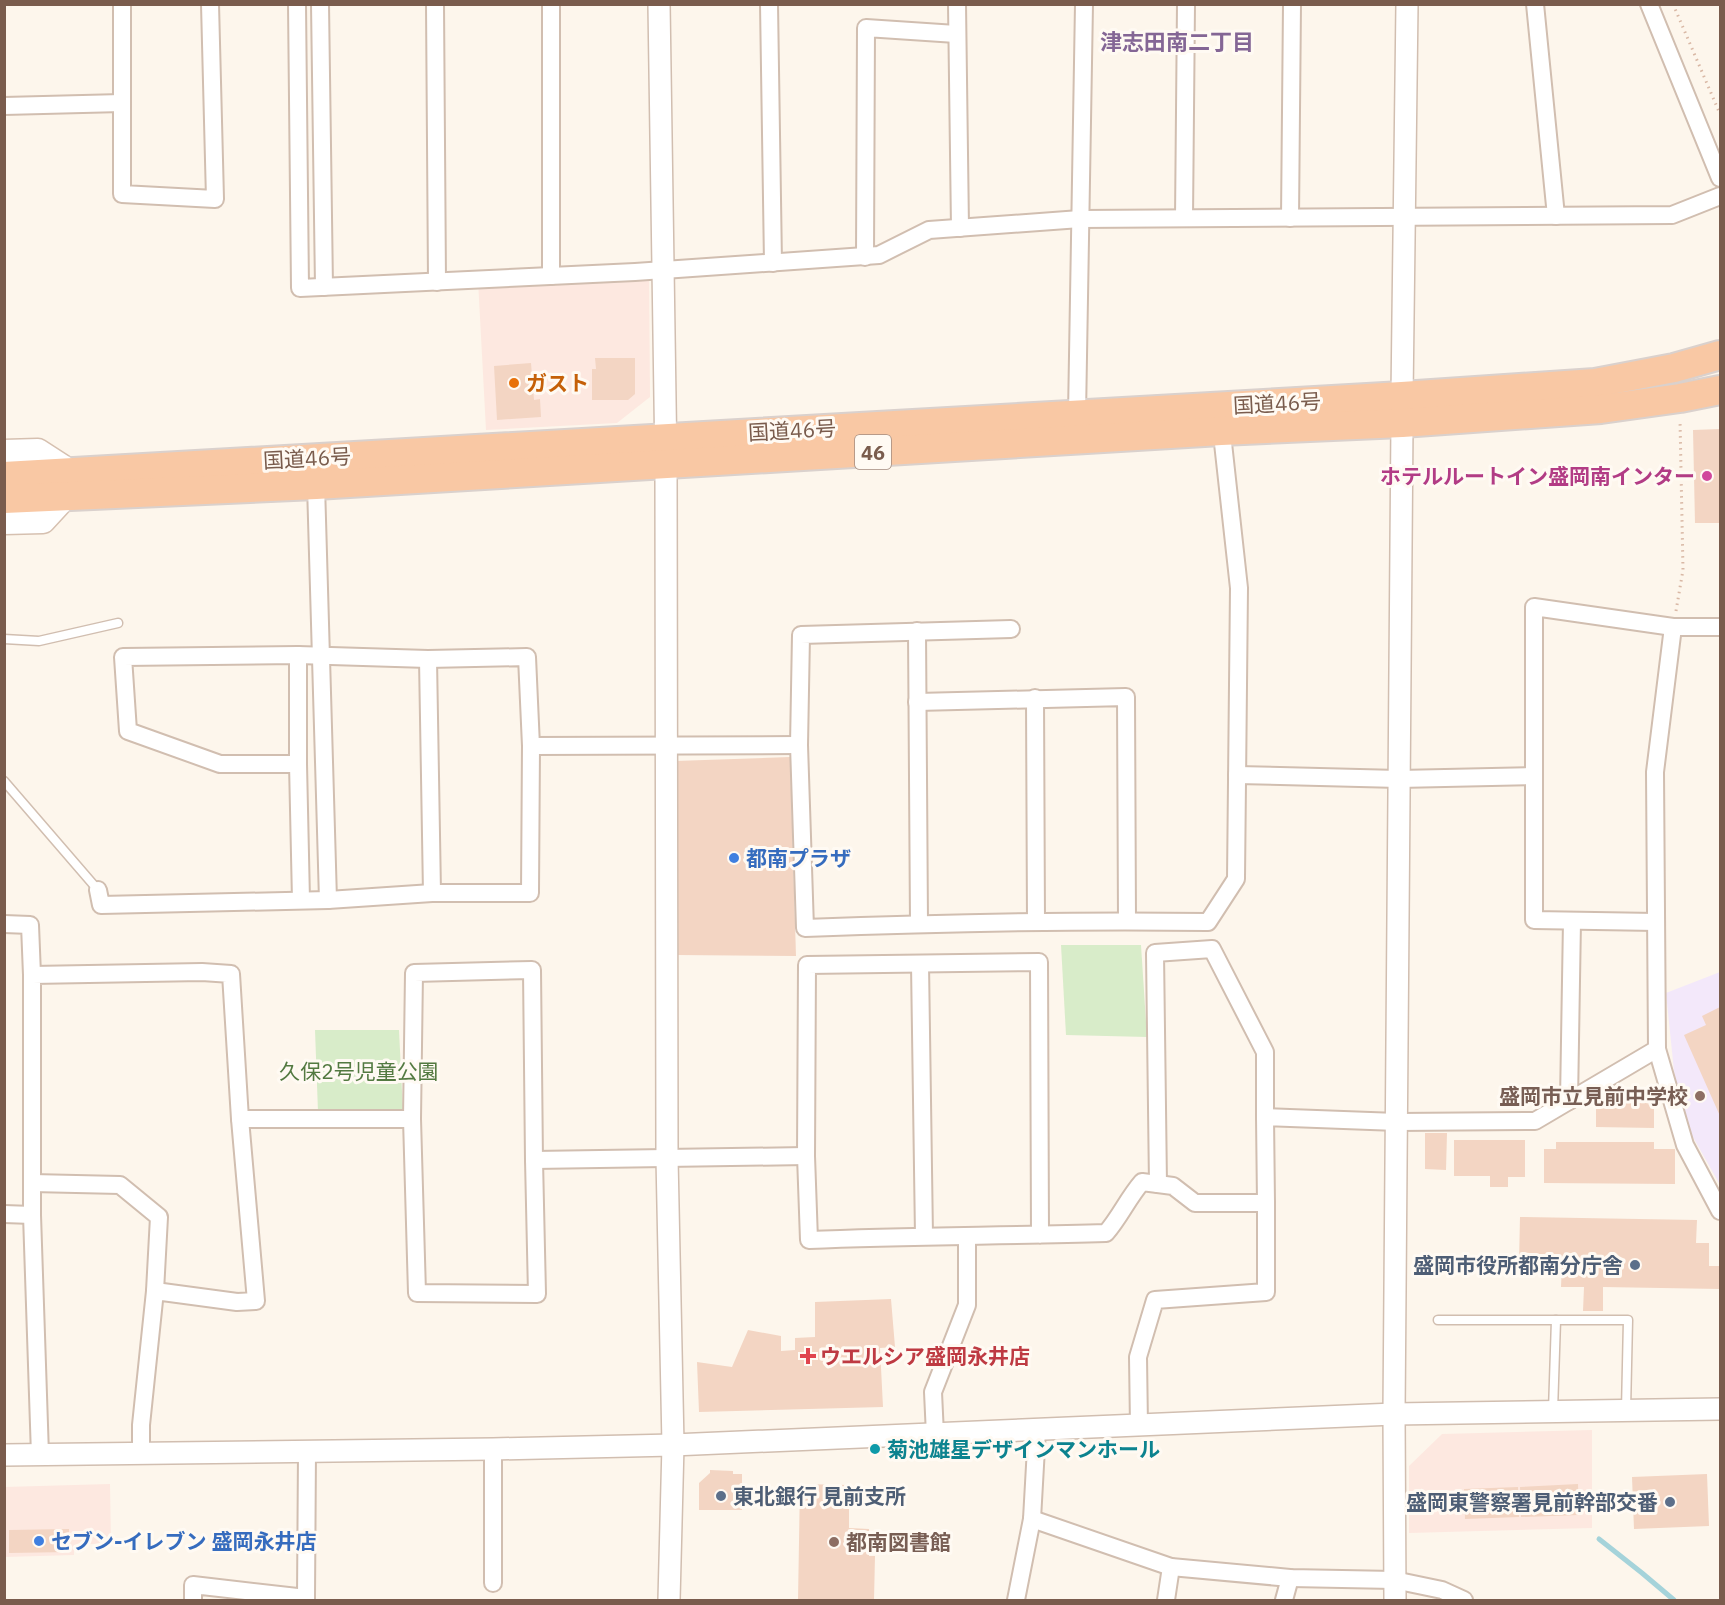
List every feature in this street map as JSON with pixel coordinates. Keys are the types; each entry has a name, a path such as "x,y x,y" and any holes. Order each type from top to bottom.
{"highway":[{"name":"国道46号","path":"1402,409 1595,383 1674,368 1720,355"},
{"name":"国道46号","path":"4,499 69,485 1221,418 1402,409 1601,409 1720,390"},
{"name":"国道46号","path":"4,476 69,485 316,485 1077,414 1221,418"}],"main road":[{"path":"4,452 38,451 69,485 43,521 4,522"}],"street":[{"path":"122,4 122,194 215,199 210,4"},
{"path":"297,4 300,288 664,270 879,255 929,230 1080,219 1672,215 1720,196"},
{"path":"320,4 324,287"},
{"path":"435,4 437,282"},
{"path":"550,276 551,4"},
{"path":"659,4 664,270 667,1158 673,1444 669,1600"},
{"path":"770,4 772,263"},
{"path":"957,4 960,228"},
{"path":"1077,414 1084,4"},
{"path":"1184,219 1186,4"},
{"path":"1290,218 1292,4"},
{"path":"1394,1590 1407,4"},
{"path":"1535,4 1556,216"},
{"path":"1649,4 1720,178"},
{"path":"865,256 866,28 956,34"},
{"path":"4,106 122,103"},
{"path":"1011,629 801,635 800,746 805,928 1036,922 1208,922 1236,879 1239,588 1221,418"},
{"path":"316,485 328,900"},
{"path":"1656,922 1534,920 1534,607 1673,627 1720,627"},
{"path":"1673,627 1655,772 1657,1049 1685,1145 1720,1212"},
{"path":"917,631 919,924"},
{"path":"298,655 301,900"},
{"path":"98,890 101,906 328,900 432,893 530,893 531,746 527,657 428,659 298,655 123,657 128,731 220,764 298,764"},
{"path":"428,659 432,893"},
{"path":"917,702 1126,697 1126,921"},
{"path":"1035,698 1036,922"},
{"path":"531,746 800,746"},
{"path":"1237,775 1399,778 1533,776"},
{"path":"1569,1101 1572,921"},
{"path":"4,924 30,925 32,1215 40,1455"},
{"path":"1139,1426 1138,1358 1155,1300 1266,1292 1265,1052 1212,949 1155,953 1158,1184"},
{"path":"1040,1235 1039,962 807,965 806,1156 809,1240 924,1236 1040,1235 1106,1233 1115,1223 1131,1194 1142,1182 1173,1186 1194,1203 1266,1203"},
{"path":"920,964 924,1236"},
{"path":"532,970 537,1294 417,1293 412,1119 414,973 532,970"},
{"path":"32,975 202,972 231,974 240,1119 256,1301 237,1302 155,1291"},
{"path":"1266,1117 1397,1122 1535,1121 1657,1049"},
{"path":"240,1119 412,1119"},
{"path":"534,1160 806,1156"},
{"path":"32,1183 120,1185 159,1217 155,1291 141,1425 141,1453"},
{"path":"4,1214 32,1215"},
{"path":"935,1435 933,1392 967,1305 967,1236"},
{"path":"4,1455 493,1449 935,1435 1394,1414 1720,1409"},
{"path":"1016,1600 1032,1519 1037,1430"},
{"path":"493,1449 493,1583"},
{"path":"193,1600 193,1585 306,1598 307,1451"},
{"path":"1032,1519 1171,1567 1394,1590 1442,1590 1464,1600"},
{"path":"1166,1600 1171,1567"},
{"path":"1284,1600 1290,1578"}],"lane":[{"path":"4,639 39,641 118,623"},
{"path":"4,781 98,890"},
{"path":"1438,1320 1628,1320 1626,1411"},
{"path":"1553,1412 1556,1320"}],"path":[{"path":"1673,4 1720,114"},
{"path":"1673,627 1683,570 1680,420 1684,413"}],"shaded area":[{"path":"649,271 650,397 617,423 486,430 478,280"},
{"name":"盛岡市立見前中学校","path":"1720,972 1720,1185 1684,1121 1674,1071 1666,993"},
{"path":"1592,1430 1592,1528 1409,1533 1409,1466 1442,1434"},
{"path":"110,1484 111,1543 74,1545 74,1555 5,1557 4,1487"}],"green space":[{"path":"1061,945 1141,945 1147,1037 1066,1035"},
{"name":"久保2号児童公園","path":"315,1030 399,1030 403,1112 318,1112"}],"building":[{"path":"595,358 635,358 635,394 628,400 592,400 592,369 596,369"},
{"name":"ガスト","path":"531,363 534,400 540,399 541,417 497,420 494,366"},
{"name":"ホテルルートイン盛岡南インター","path":"1720,429 1720,523 1695,523 1693,430"},
{"name":"都南プラザ","path":"790,757 796,956 676,955 675,761"},
{"path":"1720,1007 1720,1116 1684,1035 1706,1025 1702,1016"},
{"path":"1621,1088 1654,1089 1654,1128 1596,1127 1596,1102 1621,1102"},
{"path":"1425,1133 1447,1133 1446,1170 1425,1169"},
{"path":"1454,1140 1525,1140 1525,1177 1508,1177 1508,1187 1490,1187 1490,1176 1454,1176"},
{"path":"1556,1142 1654,1142 1654,1149 1675,1149 1675,1184 1544,1183 1544,1149 1556,1149"},
{"name":"盛岡市役所都南分庁舎","path":"1520,1217 1697,1220 1696,1243 1709,1243 1709,1266 1720,1266 1720,1289 1603,1287 1603,1311 1583,1311 1584,1287 1561,1287 1562,1264 1519,1263"},
{"name":"ウエルシア盛岡永井店","path":"891,1299 895,1347 880,1348 883,1407 699,1412 697,1362 732,1367 748,1330 781,1336 781,1351 795,1350 795,1338 815,1337 815,1302"},
{"name":"東北銀行 見前支所","path":"710,1470 733,1471 733,1474 742,1474 742,1510 699,1510 699,1483 710,1473"},
{"name":"盛岡東警察署見前幹部交番","path":"1707,1474 1709,1526 1634,1529 1632,1477"},
{"name":"都南図書館","path":"800,1484 849,1485 849,1528 869,1529 869,1556 875,1556 874,1600 798,1600"},
{"path":"1578,1484 1579,1515 1521,1517 1520,1487"},
{"path":"1518,1487 1519,1517 1465,1519 1464,1489"},
{"name":"セブン-イレブン 盛岡永井店","path":"69,1529 69,1552 9,1553 9,1530"}],"waterway":[{"path":"1599,1539 1674,1600"}],"place":[{"name":"ガスト","path":"514,383"},
{"name":"ホテルルートイン盛岡南インター","path":"1707,476"},
{"name":"都南プラザ","path":"734,858"},
{"name":"盛岡市立見前中学校","path":"1700,1096"},
{"name":"盛岡市役所都南分庁舎","path":"1635,1265"},
{"name":"ウエルシア盛岡永井店","path":"808,1356"},
{"name":"菊池雄星デザインマンホール","path":"875,1449"},
{"name":"東北銀行 見前支所","path":"721,1496"},
{"name":"盛岡東警察署見前幹部交番","path":"1670,1502"},
{"name":"セブン-イレブン 盛岡永井店","path":"39,1541"},
{"name":"都南図書館","path":"834,1542"}],"district":[{"name":"津志田南二丁目","path":"1177,41"}]}
